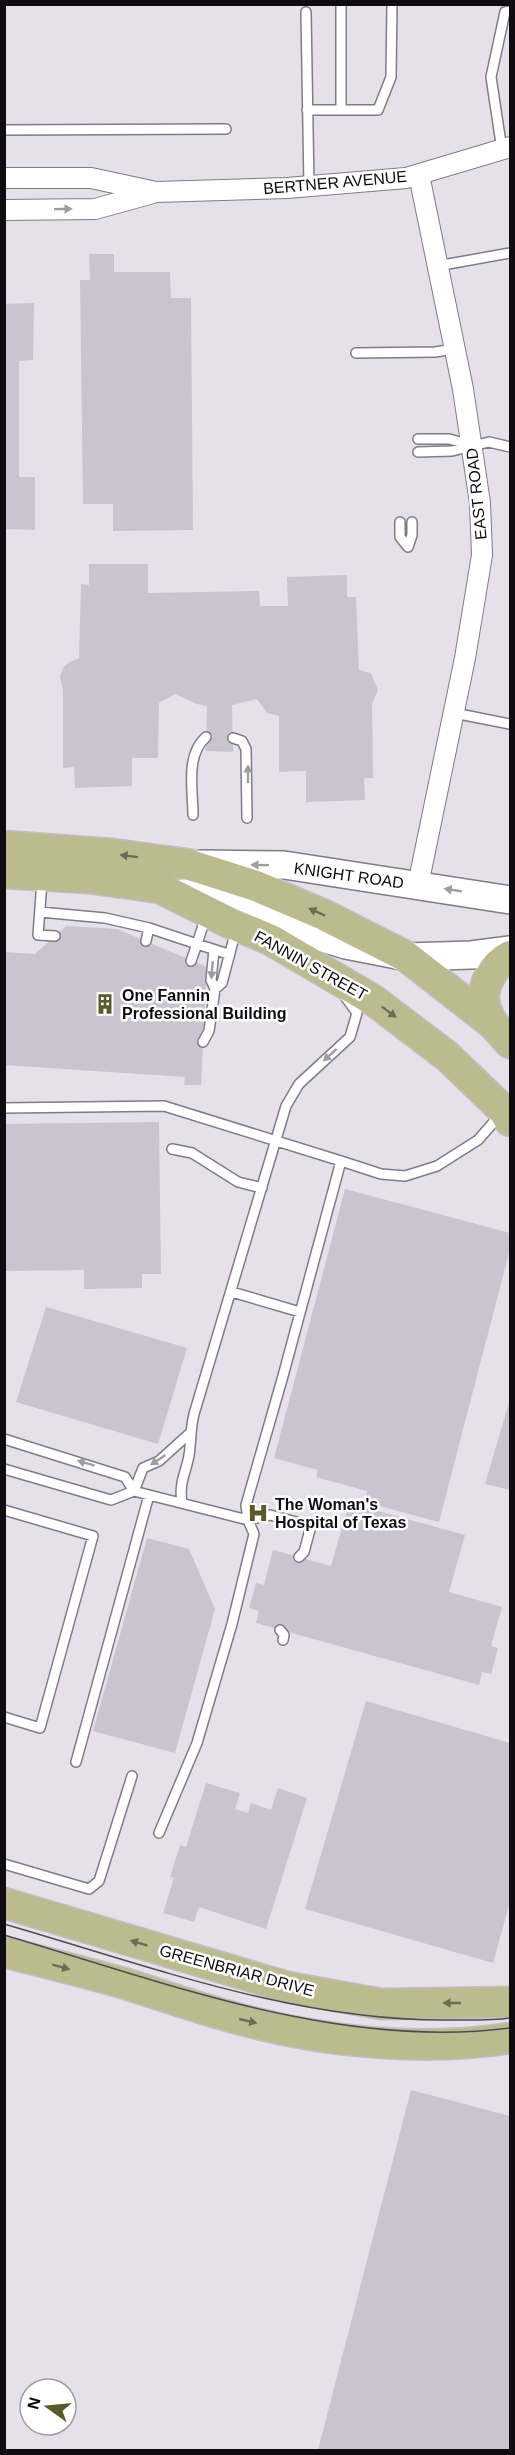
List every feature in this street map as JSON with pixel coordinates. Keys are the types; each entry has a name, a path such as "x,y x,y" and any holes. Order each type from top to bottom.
{"main road":[{"name":"FANNIN STREET","path":"4,846 52,867 160,888 271,940 373,1000 447,1056 508,1113"},
{"name":"FANNIN STREET","path":"4,873 52,867 112,854 187,864 264,890 324,915 406,957 502,1034"},
{"path":"502,1034 484,1004 485,989 492,972 502,960 510,956"},
{"name":"GREENBRIAR DRIVE","path":"4,1903 287,1987 381,2004 510,2002"},
{"path":"4,1952 123,1983 233,2017 286,2030 404,2044 492,2041 510,2038"}],"street":[{"name":"BERTNER AVENUE","path":"4,210 95,209 156,192 309,186 406,178 506,148"},
{"name":"EAST ROAD","path":"418,885 454,713 483,555 480,503 471,446 419,175"},
{"name":"BERTNER AVENUE","path":"4,178 91,178 156,192"},
{"name":"KNIGHT ROAD","path":"187,864 284,865 510,900"},
{"path":"160,888 237,905 325,939 406,957 471,956 510,950"}],"lane":[{"path":"341,4 341,110"},
{"path":"307,110 378,110 391,77 392,4"},
{"path":"506,148 491,77 505,12 510,11"},
{"path":"306,12 309,186"},
{"path":"4,130 226,129"},
{"path":"437,266 510,254"},
{"path":"356,353 435,352 454,349"},
{"path":"418,440 449,439 471,446"},
{"path":"418,452 452,451 489,442 510,447"},
{"path":"400,522 400,537 408,547 412,535 412,522"},
{"path":"454,713 510,724"},
{"path":"193,815 192,764 199,744 206,738"},
{"path":"233,738 242,741 246,749 247,818"},
{"path":"52,867 40,912 38,934 55,936"},
{"path":"40,912 105,918 149,928 228,954"},
{"path":"191,961 208,912"},
{"path":"215,989 222,983 237,926"},
{"path":"146,941 149,928"},
{"path":"203,1042 208,1031 215,989 211,980 214,950"},
{"path":"182,1503 180,1488 190,1448 190,1433 286,1106 299,1084 350,1037 356,1019 357,1013 328,973"},
{"path":"4,1108 164,1106 381,1174 405,1176 437,1167 478,1140 508,1113"},
{"path":"172,1149 192,1153 238,1182 262,1188"},
{"path":"159,1833 197,1743 232,1624 254,1534 248,1520 246,1505 341,1161"},
{"path":"232,1292 300,1312"},
{"path":"134,1491 143,1468 159,1461 190,1433"},
{"path":"4,1439 124,1477 134,1491"},
{"path":"4,1469 111,1500 134,1491 248,1520 270,1515 311,1526 303,1556"},
{"path":"76,1762 149,1495"},
{"path":"4,1510 93,1536 40,1728 4,1717"},
{"path":"4,1864 89,1889 99,1881 132,1776"}],"building":[{"path":"89,254 114,254 114,272 170,272 171,298 191,298 193,530 113,531 113,504 83,504 80,280 90,280"},
{"path":"34,303 33,360 19,361 19,477 35,477 35,530 4,529 4,304"},
{"path":"89,564 148,564 148,593 259,591 260,606 288,606 287,577 347,575 347,597 356,597 359,670 371,673 378,690 372,704 373,778 364,778 365,800 306,802 306,771 279,772 279,716 267,713 257,699 232,705 233,752 206,751 207,706 175,694 159,703 158,758 132,758 132,786 75,788 74,767 63,768 63,690 60,677 63,668 68,663 79,658 81,584 89,585"},
{"name":"One Fannin Professional Building","path":"66,926 117,929 207,967 201,1085 184,1085 185,1077 4,1065 4,952 35,954"},
{"path":"159,1122 161,1274 142,1274 142,1288 84,1289 84,1270 5,1271 5,1124"},
{"path":"345,1189 510,1233 510,1249 439,1522 365,1502 367,1491 316,1477 318,1470 274,1458"},
{"path":"46,1307 187,1348 158,1444 16,1402"},
{"path":"510,1399 510,1490 485,1484"},
{"path":"349,1503 465,1535 449,1592 502,1607 491,1646 498,1648 491,1674 482,1672 479,1685 256,1623 259,1611 249,1608 256,1583 264,1585 273,1550 331,1566"},
{"path":"147,1538 189,1549 215,1609 175,1753 93,1731"},
{"path":"366,1701 510,1743 510,1902 493,1963 305,1909"},
{"path":"206,1783 240,1793 235,1809 248,1813 251,1803 271,1810 278,1788 307,1798 266,1929 199,1907 194,1922 163,1913 174,1878 170,1877 180,1845 186,1847"},
{"path":"411,2090 510,2116 510,2450 318,2450"}],"tram line":[{"path":"4,1924 168,1973 278,2001 390,2018 447,2020 510,2018"},
{"path":"4,1935 191,1991 254,2008 318,2021 382,2030 446,2032 510,2028"}],"place":[{"name":"One Fannin Professional Building","path":"105,1004"},
{"name":"The Woman's Hospital of Texas","path":"258,1513"}]}
